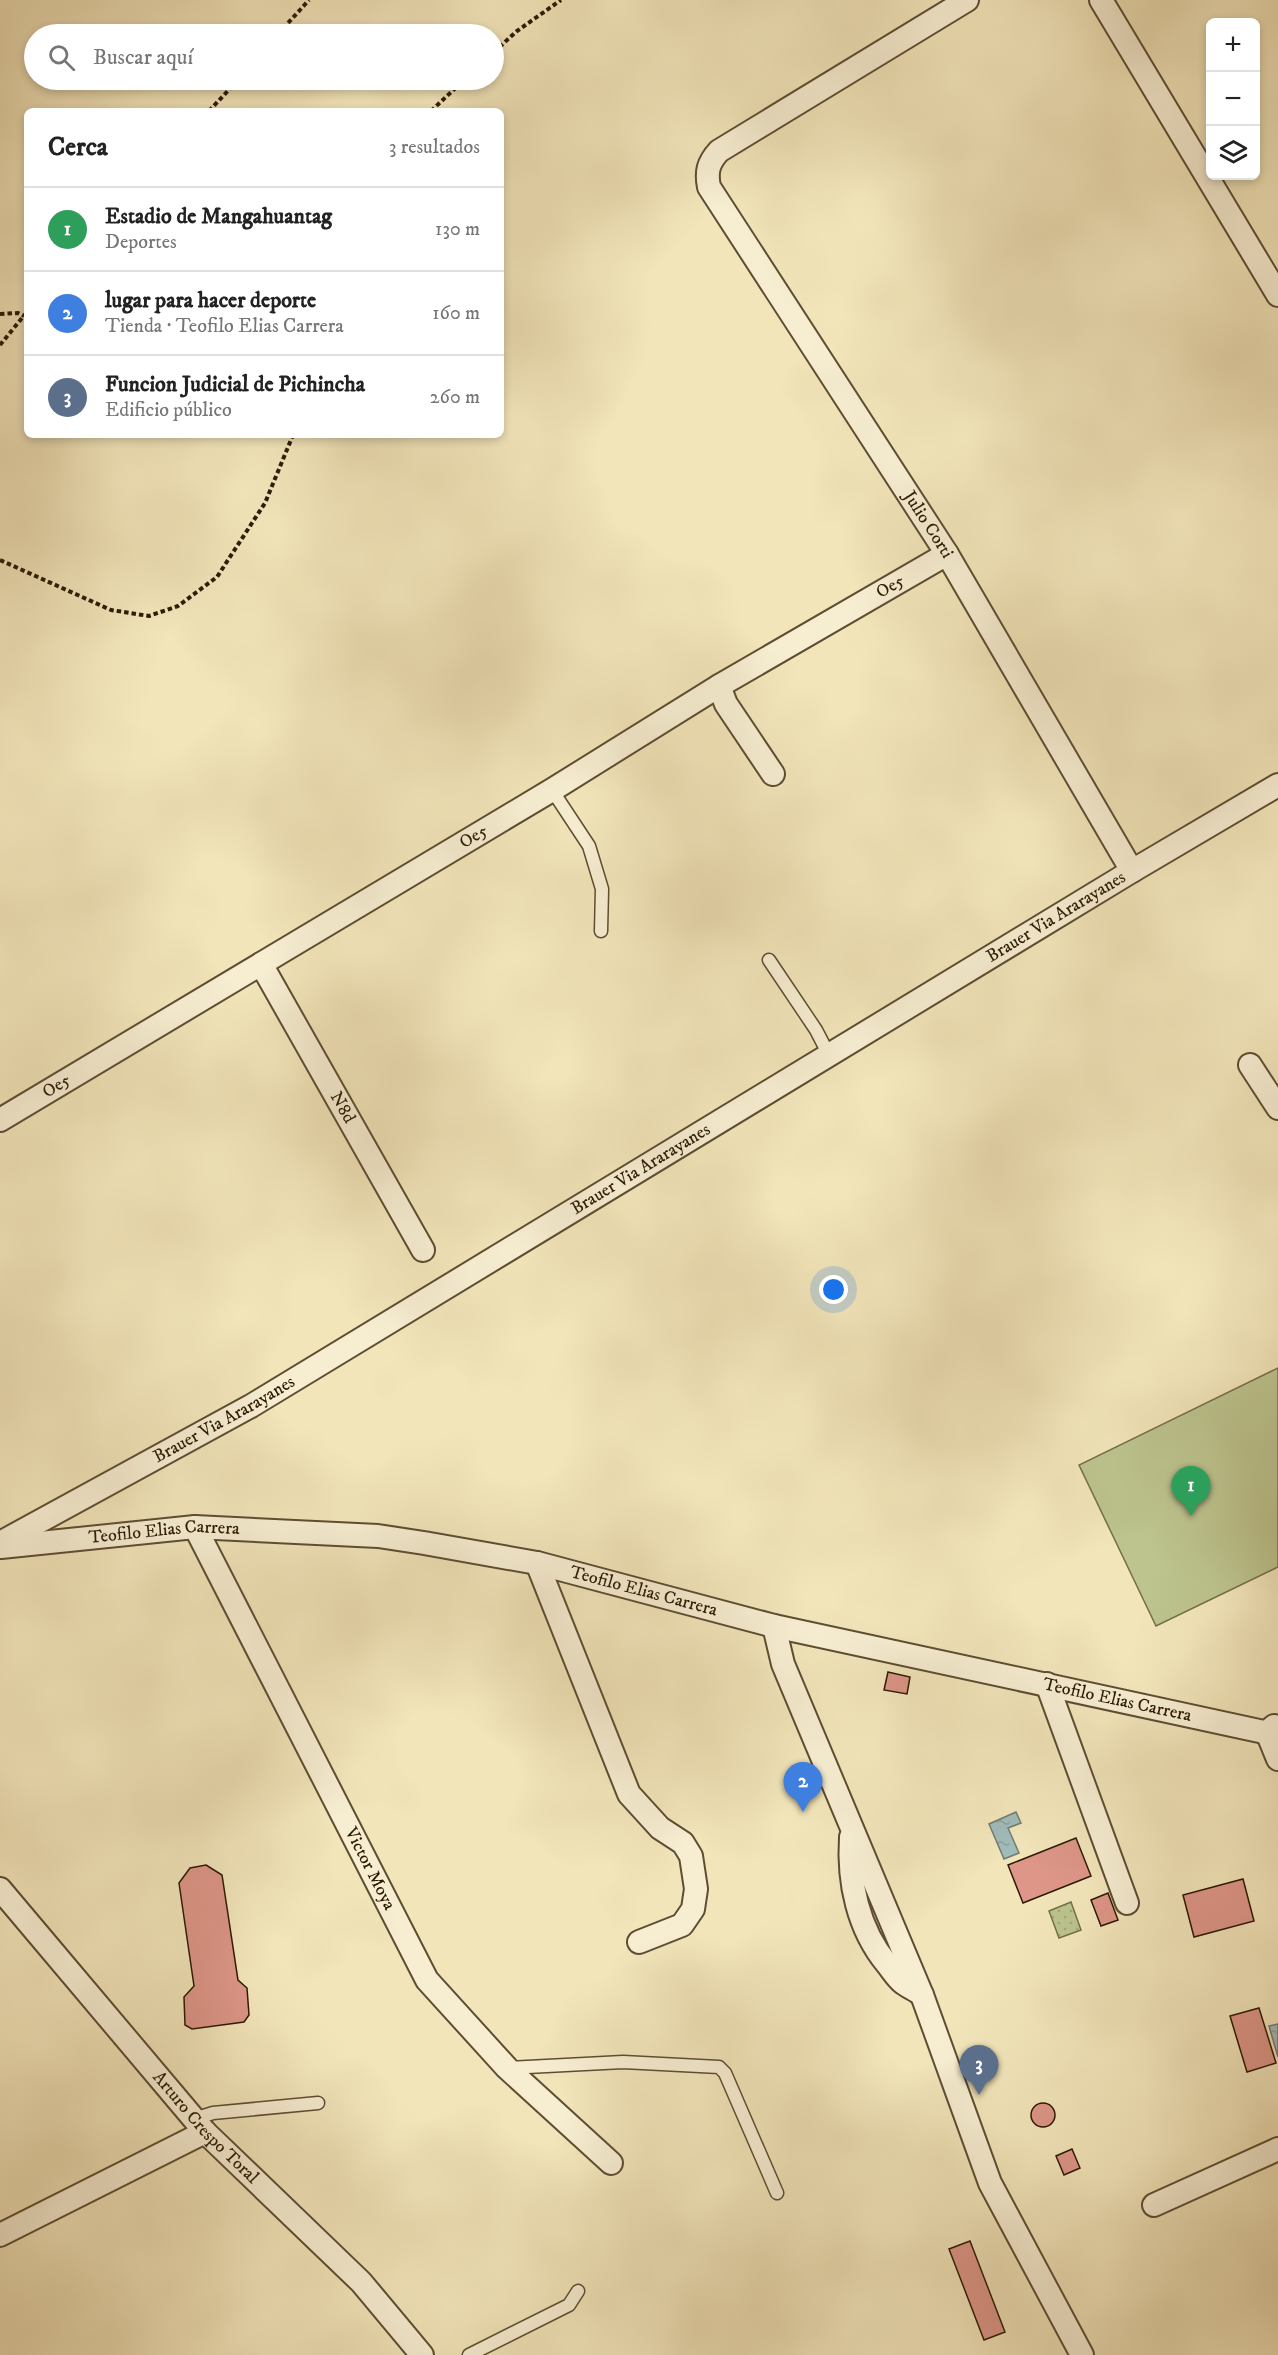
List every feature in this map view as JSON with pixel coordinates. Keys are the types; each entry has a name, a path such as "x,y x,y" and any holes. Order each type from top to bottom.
{"street":[{"name":"Julio Corti","path":"967,0 719,151 712,159 708,169 710,187 947,554 1132,871"},
{"path":"1101,0 1278,296"},
{"name":"Oe5","path":"0,1120 552,790 719,686 947,554"},
{"path":"719,686 726,704 773,774"},
{"name":"Brauer Via Ararayanes","path":"0,1545 251,1406 1132,871 1278,785"},
{"name":"N8d","path":"261,964 423,1250"},
{"path":"1250,1065 1278,1108"},
{"name":"Teofilo Elias Carrera","path":"0,1545 195,1527 378,1536 537,1563 774,1626 1274,1730"},
{"name":"Victor Moya","path":"195,1527 427,1980 507,2068 611,2163"},
{"path":"537,1563 629,1794 660,1828 683,1843 691,1856 696,1889 693,1909 682,1925 639,1942"},
{"path":"774,1626 783,1664 922,1995 990,2183 1082,2355"},
{"path":"1047,1684 1127,1903"},
{"path":"1274,1730 1278,1759"},
{"name":"Arturo Crespo Toral","path":"0,1889 200,2126 362,2282 422,2355"},
{"path":"0,2235 200,2126"},
{"path":"1154,2205 1278,2148"}],"lane":[{"path":"552,790 589,846 602,889 602,931"},
{"path":"769,960 816,1030 829,1055"},
{"path":"507,2068 623,2062 718,2067 726,2073 777,2193"},
{"path":"200,2126 213,2113 318,2103"},
{"path":"469,2355 569,2305 578,2291"}],"path":[{"path":"287,24 309,0"},
{"path":"504,42 516,31 561,0"},
{"path":"212,108 229,90"},
{"path":"434,108 453,90"},
{"path":"0,314 24,314"},
{"path":"0,345 24,315"},
{"path":"0,560 111,610 149,616 178,606 217,577 265,503 292,438"}],"green space":[{"path":"1278,1368 1278,1567 1156,1626 1079,1465"},
{"path":"1071,1902 1081,1930 1059,1938 1049,1911"}],"water":[{"path":"1016,1812 1021,1823 1008,1828 1019,1853 1004,1859 989,1824"},
{"path":"1278,2024 1278,2057 1269,2026"}],"building":[{"path":"888,1672 910,1677 907,1694 884,1690"},
{"path":"1076,1838 1091,1876 1023,1903 1008,1865"},
{"path":"206,1865 222,1875 238,1980 247,1988 249,2015 244,2022 192,2029 185,2025 184,1997 194,1986 179,1883 190,1868"},
{"path":"1243,1879 1254,1921 1194,1937 1183,1895"},
{"path":"1108,1893 1118,1920 1101,1926 1091,1900"},
{"path":"1259,2008 1276,2063 1247,2072 1230,2016"},
{"path":"1043,2103 1051,2107 1055,2115 1051,2123 1043,2127 1035,2123 1031,2115 1035,2107"},
{"path":"1072,2149 1080,2168 1064,2175 1056,2156"},
{"path":"970,2241 1005,2332 984,2340 949,2249"}],"place":[{"name":"Estadio de Mangahuantag","path":"1191,1516"},
{"name":"lugar para hacer deporte","path":"803,1812"},
{"name":"Funcion Judicial de Pichincha","path":"979,2095"}]}
